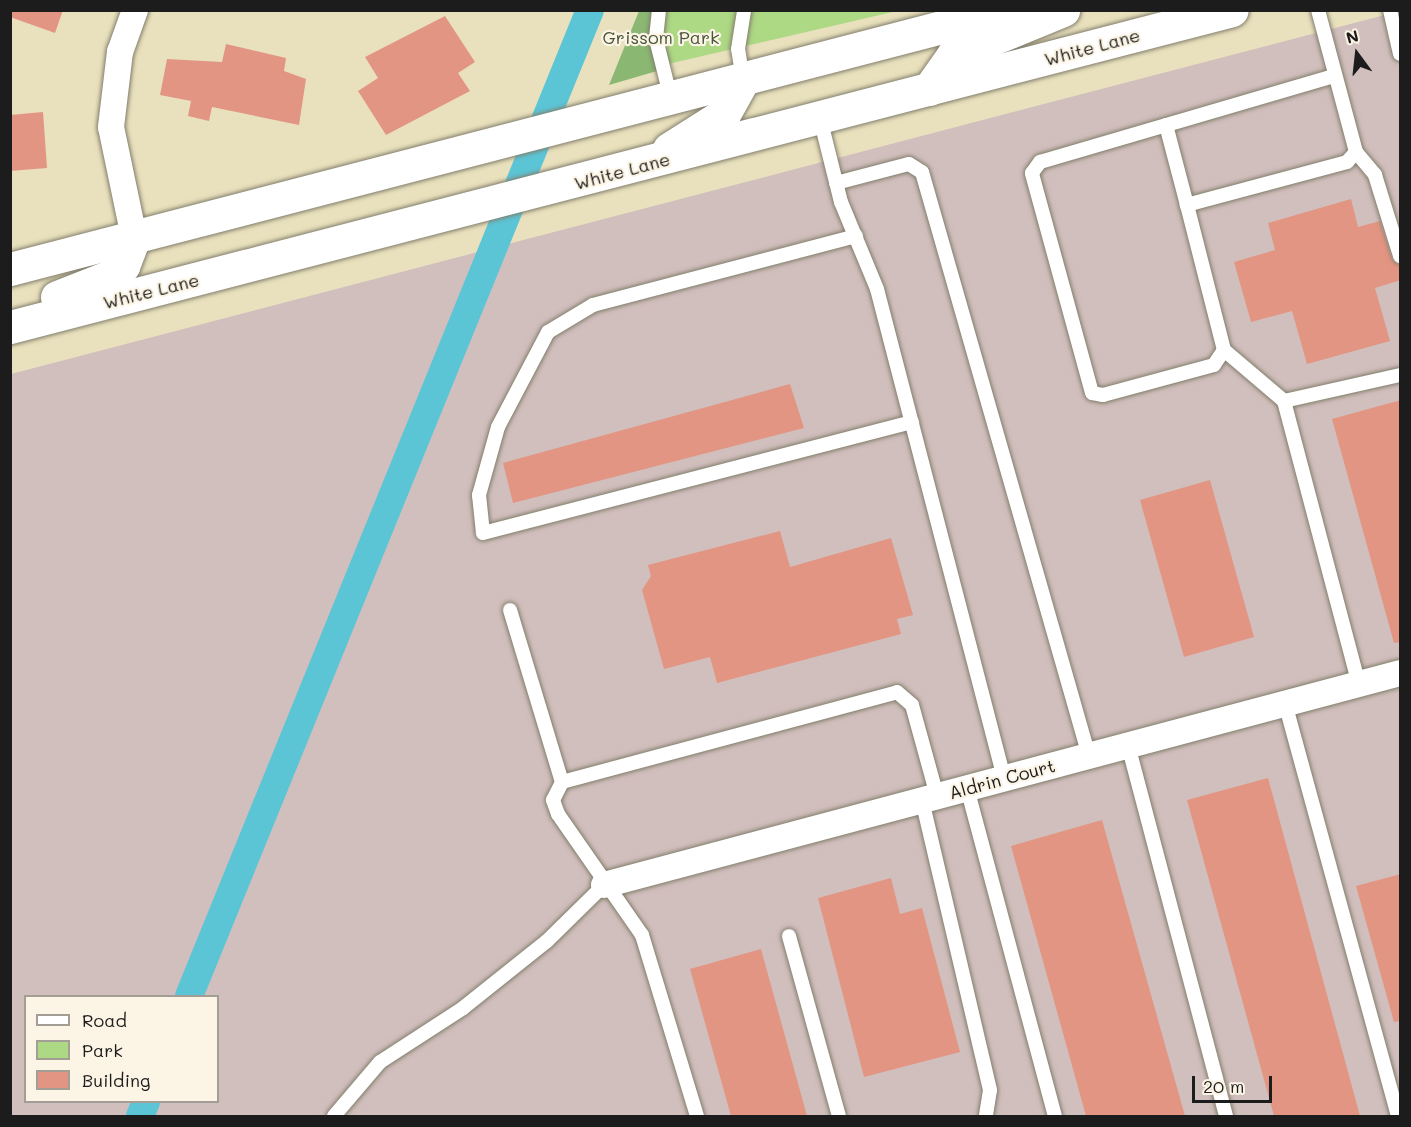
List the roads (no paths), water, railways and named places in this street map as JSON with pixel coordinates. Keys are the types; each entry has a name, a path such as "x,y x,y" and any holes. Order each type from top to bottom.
{"main road":[{"path":"10,269 438,160 1007,10"},
{"path":"929,89 953,55 1063,10"},
{"name":"White Lane","path":"10,327 451,216 1232,10"},
{"path":"631,169 724,114 743,80"},
{"path":"10,315 111,276 123,266 134,237"}],"street":[{"path":"134,237 111,128 118,63 135,10"},
{"name":"Aldrin Court","path":"604,885 1401,672"}],"lane":[{"path":"658,10 656,39 671,99"},
{"path":"743,80 738,49 744,10"},
{"path":"1318,10 1356,152 1375,175 1401,256"},
{"path":"1390,10 1401,54"},
{"path":"1224,350 1214,364 1103,395 1092,393 1032,173 1040,162 1335,75"},
{"path":"820,118 836,183 877,289 1004,778"},
{"path":"1166,125 1224,350 1284,401 1359,684"},
{"path":"1187,205 1347,162 1356,152"},
{"path":"836,183 909,164 922,172 1089,756"},
{"path":"856,236 593,305 548,332 498,427 479,495 483,534 912,422"},
{"path":"1284,401 1401,375"},
{"path":"510,610 562,782 553,800 558,814 604,885 642,935 697,1116"},
{"path":"562,782 897,692 912,705 929,798 990,1090 986,1116"},
{"path":"1286,703 1398,1116"},
{"path":"1128,745 1226,1116"},
{"path":"968,788 1056,1116"},
{"path":"334,1116 380,1062 463,1008 547,941 604,885"},
{"path":"789,936 839,1116"}],"waterway":[{"path":"189,995 590,10"},
{"path":"140,1116 146,1103"}],"park label":[{"name":"Grissom Park","path":"661,37"}]}
